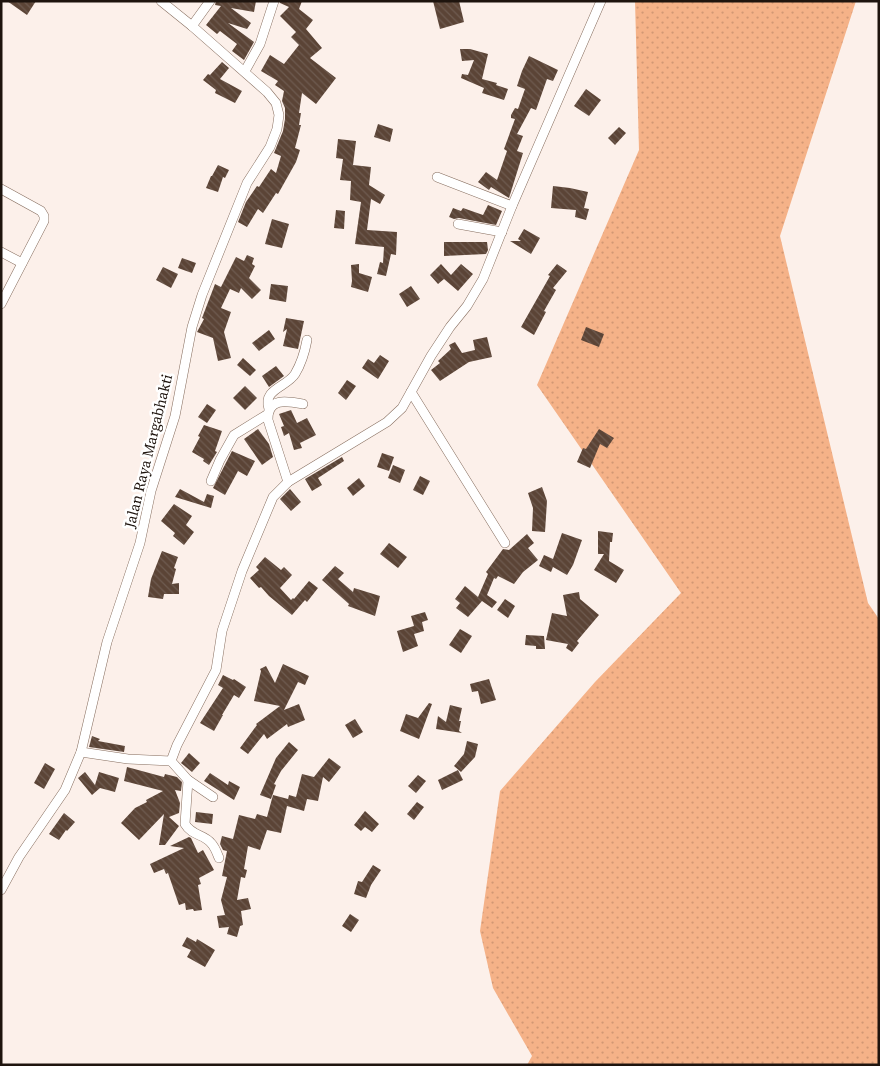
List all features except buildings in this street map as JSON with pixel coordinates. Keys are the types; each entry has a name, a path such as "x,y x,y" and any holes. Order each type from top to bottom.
{"street":[{"name":"Jalan Raya Margabhakti","path":"1,890 19,857 65,790 80,752 107,642 140,544 150,491 174,416 192,327 202,295 247,183 270,146 280,115 276,103 267,92 245,71 161,1"},
{"path":"192,26 210,1"},
{"path":"245,71 260,44 274,1"},
{"path":"171,761 177,745 216,670 222,631 250,551 273,497 288,482 387,422 402,408 431,356 450,327 467,306 483,279 512,206 600,4 590,1"},
{"path":"437,177 512,206"},
{"path":"1,189 28,202 41,211 44,216 44,220 1,304"},
{"path":"458,224 502,232"},
{"path":"1,252 22,263"},
{"path":"288,482 268,420 267,403 270,394 279,386 290,381 296,374 307,340"},
{"path":"411,392 505,543"},
{"path":"211,481 234,435 268,412 277,402 303,404"},
{"path":"80,752 128,759 171,761 188,780 213,797"},
{"path":"188,780 185,824 188,830 211,842 219,858"}],"shaded area":[{"path":"635,1 856,1 780,236 868,603 879,619 879,1065 527,1065 532,1056 493,988 480,931 500,791 595,682 681,593 537,385 639,150"}]}
